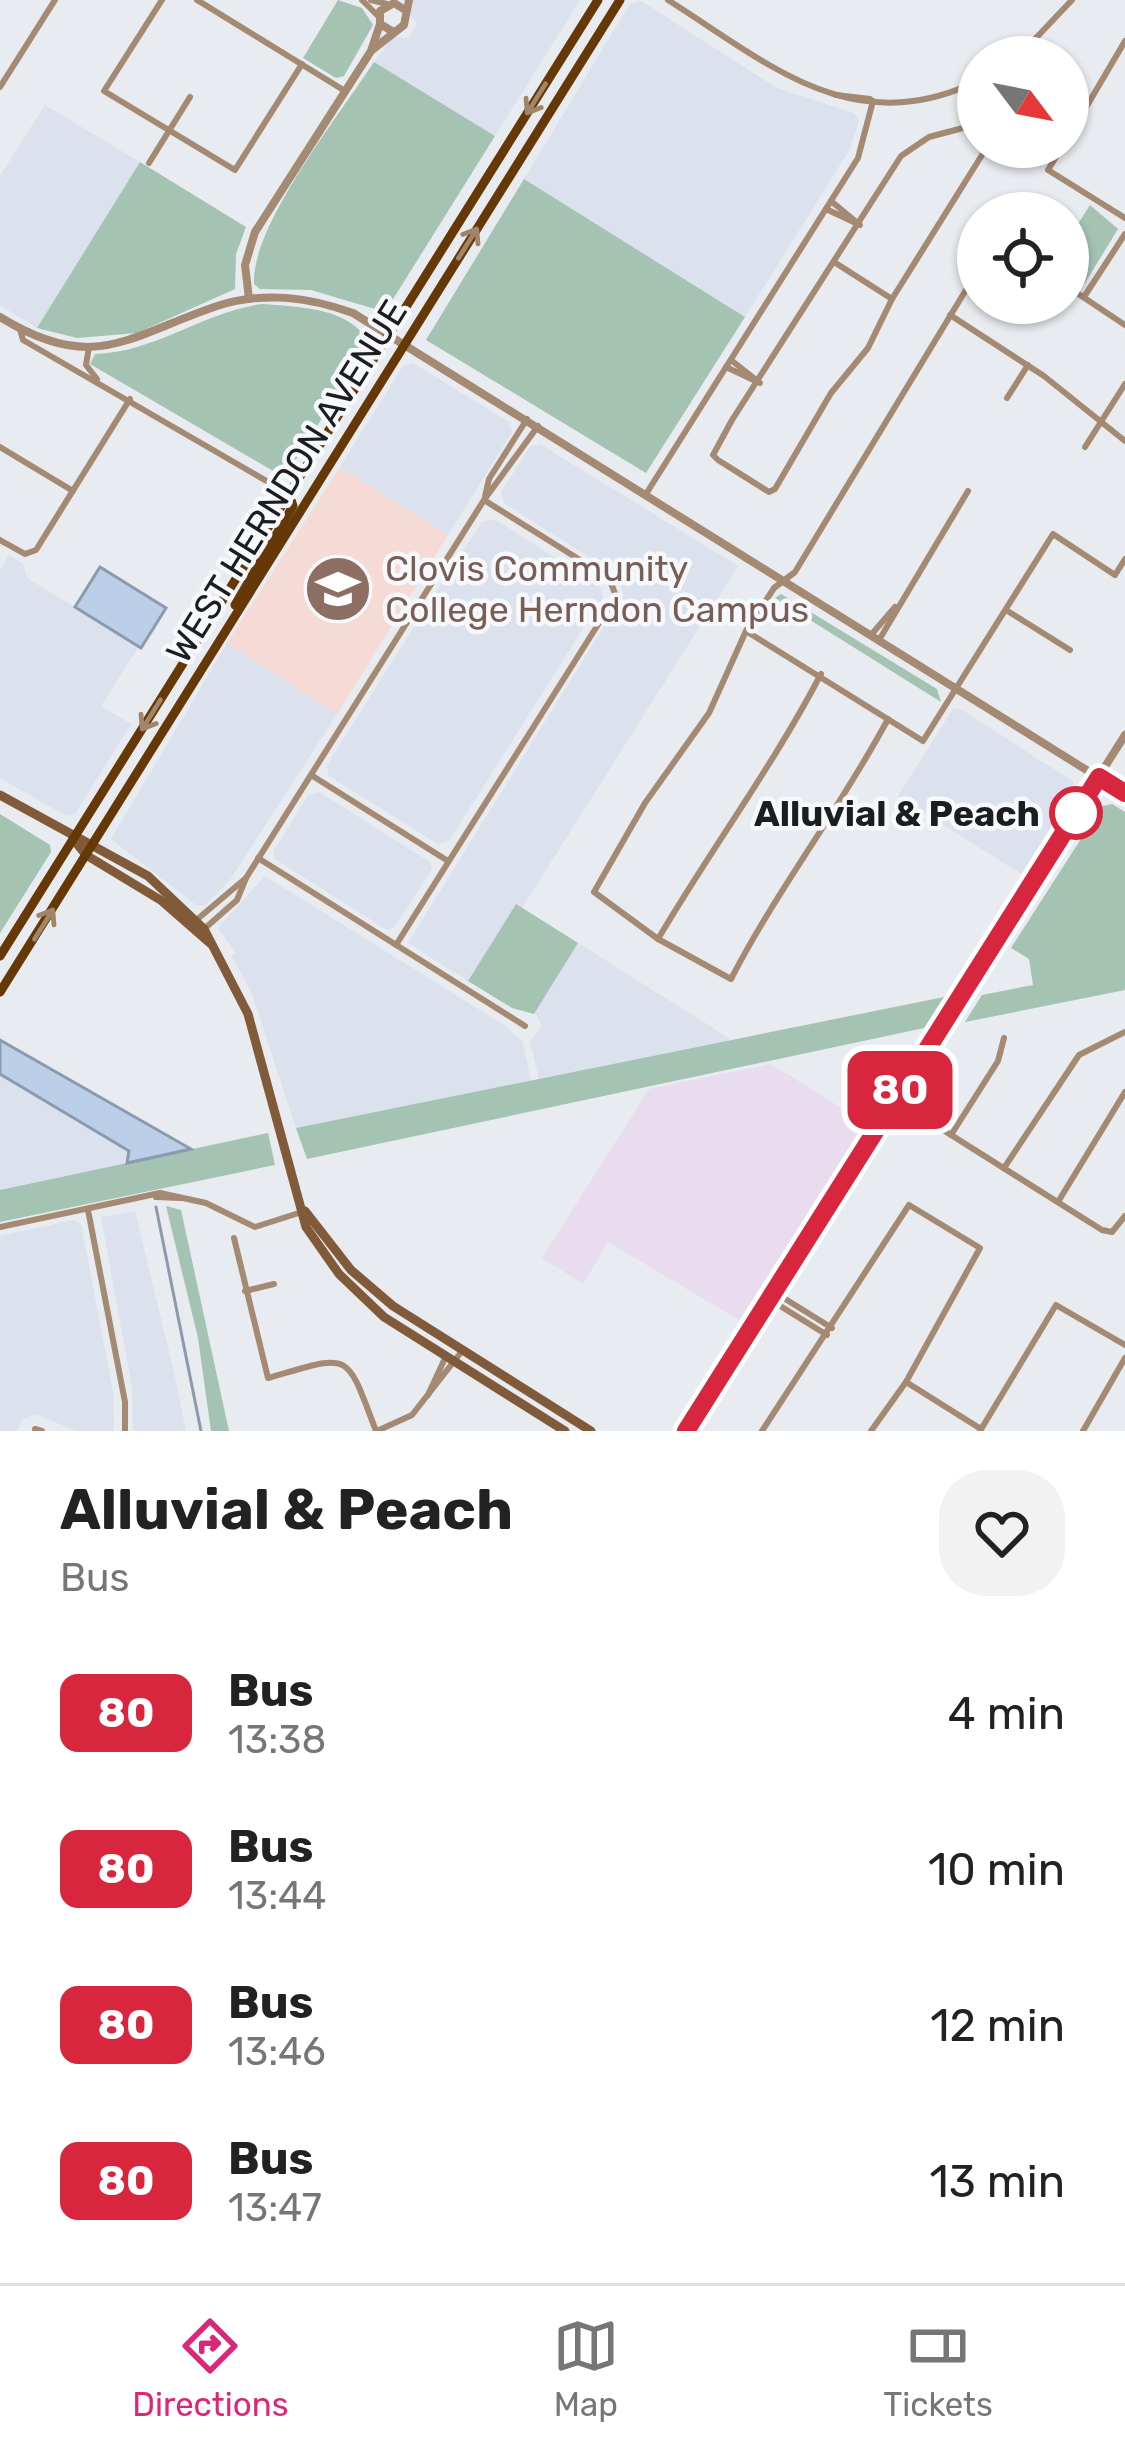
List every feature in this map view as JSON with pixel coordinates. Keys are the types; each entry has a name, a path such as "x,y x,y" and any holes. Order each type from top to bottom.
{"main road":[{"name":"WEST HERNDON AVENUE","path":"0,956 598,0"},
{"name":"WEST HERNDON AVENUE","path":"0,992 620,0"},
{"path":"220,637 242,589 293,506 289,494"},
{"path":"0,795 148,876 210,943 248,1014 306,1227 350,1286 384,1317 566,1431"},
{"path":"74,839 86,855 197,927"},
{"path":"305,1211 371,1289 591,1431"}],"street":[{"path":"0,88 55,0"},
{"path":"162,0 104,91 235,170 302,64"},
{"path":"196,0 345,91"},
{"path":"362,0 392,31"},
{"path":"371,0 392,2 406,12"},
{"path":"249,299 245,265 255,232 370,51 404,25 409,0"},
{"path":"668,0 784,76 835,95 873,100 927,97 957,88"},
{"path":"1038,36 1072,0"},
{"path":"370,51 379,20 392,2"},
{"path":"1089,102 1125,40"},
{"path":"149,163 190,97"},
{"path":"646,494 865,143 873,100"},
{"path":"957,131 914,144 880,184 860,226 832,262 713,455 769,491 776,489 831,392 868,347 892,299 974,168"},
{"path":"1049,168 1125,218"},
{"path":"828,205 860,226"},
{"path":"1089,289 1125,234"},
{"path":"832,262 892,299"},
{"path":"0,317 42,340 89,347 139,340 217,306 249,299 313,300 390,333 1125,794"},
{"path":"1089,300 1125,325"},
{"path":"887,719 846,796 778,890 731,979 658,939 594,892 645,803 709,712 746,632 795,572 957,304"},
{"path":"950,315 1028,364 1125,441"},
{"path":"20,329 23,340 289,494"},
{"path":"89,347 86,365 97,379"},
{"path":"728,363 760,383"},
{"path":"1006,398 1028,364"},
{"path":"1085,447 1125,384"},
{"path":"0,540 30,554 130,399"},
{"path":"484,500 489,479 527,419"},
{"path":"197,927 237,899 258,858 484,500 538,425"},
{"path":"0,447 73,491"},
{"path":"875,637 968,491"},
{"path":"396,945 615,599 616,588 608,578 484,500"},
{"path":"746,632 923,741 1053,535 1115,575 1125,559"},
{"path":"1006,610 1070,650"},
{"path":"658,939 713,843 779,752 820,674"},
{"path":"686,1431 1125,735"},
{"path":"310,775 448,861"},
{"path":"258,858 525,1026"},
{"path":"1004,1168 1079,1055 1125,1032"},
{"path":"951,1135 998,1061 1004,1038"},
{"path":"1058,1202 1125,1092"},
{"path":"894,1099 1112,1232 1125,1216"},
{"path":"0,1227 156,1197 215,1206 255,1227 305,1211"},
{"path":"762,1431 909,1204 980,1248 906,1382 871,1431"},
{"path":"88,1210 125,1402 125,1431"},
{"path":"234,1238 268,1378 328,1361 343,1362 353,1372 376,1431 412,1415 457,1348"},
{"path":"244,1291 274,1284"},
{"path":"771,1295 830,1332"},
{"path":"906,1382 981,1430 1056,1305 1125,1345"},
{"path":"1117,1340 1122,1330"},
{"path":"1082,1431 1125,1358"}],"shaded area":[{"path":"413,0 580,0 495,136 374,62 393,37 409,38 417,24 409,13"},
{"path":"641,1 777,88 854,113 859,120 850,149 745,317 524,179 630,4"},
{"path":"45,105 140,162 37,328 0,305 0,176"},
{"path":"413,363 509,422 512,432 448,535 340,467 403,366"},
{"path":"540,444 738,566 522,908 516,905 468,981 408,943 624,594 616,574 504,503 501,492 530,447"},
{"name":"Clovis Community College Herndon Campus","path":"340,467 448,535 337,714 227,643"},
{"path":"494,519 600,586 603,597 449,841 438,844 329,776 327,765 482,522"},
{"path":"9,555 23,564 27,578 139,646 101,706 131,724 75,814 66,816 0,778 0,570"},
{"path":"227,643 337,714 230,880 204,906 196,905 111,839"},
{"path":"959,708 1072,781 1075,789 1021,874 898,796 953,709"},
{"path":"319,792 430,862 432,869 394,928 387,930 275,859 273,852 308,795"},
{"path":"265,876 504,1025 523,1042 531,1081 296,1128 251,991 231,956 236,953 218,928"},
{"path":"578,943 732,1040 539,1079 530,1041 542,1026 535,1012"},
{"path":"771,1064 867,1124 739,1320 608,1242 583,1284 542,1258 649,1089"},
{"path":"0,1074 130,1151 127,1163 0,1190"},
{"path":"135,1211 186,1431 133,1431 132,1387 101,1217"},
{"path":"73,1220 81,1224 113,1392 114,1431 77,1431 35,1414 22,1420 18,1431 0,1431 0,1236"}],"green space":[{"path":"338,0 362,8 373,25 344,76 336,78 303,58"},
{"path":"374,62 495,136 385,312 311,290 260,289 254,284 257,260 282,202"},
{"path":"140,162 246,227 236,254 235,289 137,333 77,338 37,328"},
{"path":"524,179 745,317 646,473 426,340"},
{"path":"1089,207 1118,229 1089,276"},
{"path":"262,304 337,316 361,332 369,344 288,472 280,475 90,364 95,354 139,346"},
{"path":"781,594 937,689 941,702 775,598"},
{"path":"1112,804 1125,812 1125,990 965,1022 982,995 1033,985 1029,959 1011,948 1102,806"},
{"path":"0,814 50,845 51,852 0,933"},
{"path":"516,904 578,943 534,1014 512,1008 468,981"},
{"path":"944,997 924,1028 307,1159 296,1128"},
{"path":"268,1133 275,1165 0,1222 0,1190"},
{"path":"166,1206 181,1210 229,1431 211,1431 198,1338"}],"water":[{"path":"100,567 166,608 141,648 75,607"},
{"path":"0,1040 191,1149 127,1163 129,1151 0,1074"}],"waterway":[{"path":"156,1207 201,1431"}],"bus line":[{"name":"80","path":"686,1431 1099,777 1125,793"}],"place":[{"name":"Clovis Community College Herndon Campus","path":"338,589"},
{"name":"Alluvial & Peach","path":"1076,813"}]}
